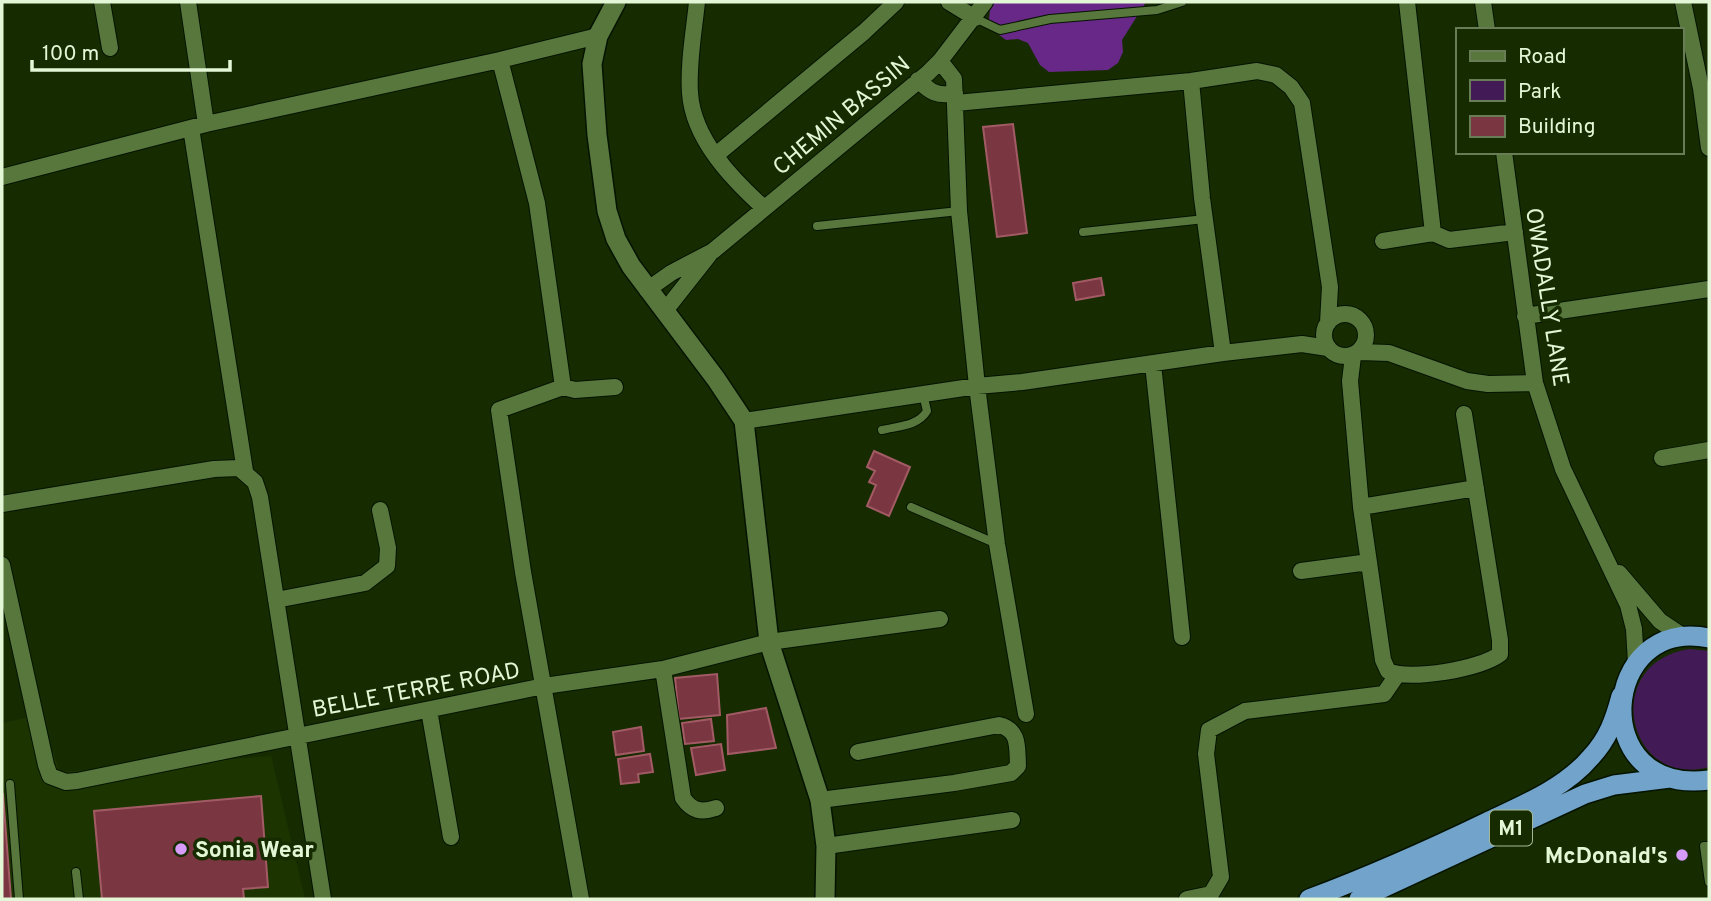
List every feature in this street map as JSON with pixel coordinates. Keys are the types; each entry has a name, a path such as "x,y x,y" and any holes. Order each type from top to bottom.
{"highway":[{"name":"M1","path":"1309,899 1367,878 1441,844 1522,805 1570,777 1591,758 1609,735 1627,678 1636,663 1653,648 1673,639 1709,638"},
{"name":"M1","path":"1621,695 1620,716 1626,737 1636,755 1651,769 1670,778"},
{"name":"M1","path":"1359,899 1586,794 1614,785 1670,778 1705,781"}],"street":[{"path":"102,2 110,48"},
{"path":"188,2 198,126 245,471"},
{"path":"616,2 597,36 592,64 607,211 616,239 647,290 716,379 744,421 769,642 820,800 826,846 825,899"},
{"path":"697,2 690,93 697,124 716,155 746,192 764,208"},
{"path":"716,155 864,32 896,2"},
{"path":"949,2 975,18"},
{"name":"CHEMIN BASSIN","path":"713,251 940,61 985,2"},
{"path":"1407,2 1433,233"},
{"path":"1483,2 1487,28"},
{"path":"1683,2 1708,126 1709,148"},
{"path":"2,177 198,126 597,36"},
{"path":"500,60 537,203 563,387"},
{"path":"940,61 954,79 959,211 977,386 997,544 1026,714"},
{"path":"918,80 937,95 956,98 1191,81 1257,71 1276,75 1291,87 1301,103 1330,287 1324,339 1350,381"},
{"path":"1191,81 1205,219 1223,352"},
{"name":"OWADALLY LANE","path":"1504,154 1535,383 1563,468 1608,561"},
{"path":"1383,241 1433,233 1449,240 1515,232"},
{"path":"647,290 671,273 713,251"},
{"path":"664,312 713,251"},
{"path":"1330,287 1389,353"},
{"path":"1525,316 1709,289"},
{"path":"1301,344 1337,316 1347,314 1360,321 1367,337 1356,354 1350,381 1361,507 1383,660 1388,671 1398,675 1489,662 1500,654 1464,414"},
{"path":"744,421 977,386 1301,344 1341,356 1389,353 1467,381 1488,384 1535,383"},
{"path":"1153,364 1182,637"},
{"path":"581,899 523,572 499,410 563,387 575,390 615,387"},
{"path":"1662,458 1709,450"},
{"path":"2,504 214,469 239,468 254,482 260,497 323,899"},
{"path":"1361,507 1476,488"},
{"path":"276,600 365,583 387,566 388,548 380,510"},
{"path":"1608,561 1660,621 1684,637"},
{"path":"1608,561 1628,605 1634,629 1636,663"},
{"path":"1301,570 1369,562"},
{"name":"BELLE TERRE ROAD","path":"2,565 42,753 50,776 57,780 78,781 429,709 544,687 663,669 769,642 940,619"},
{"path":"663,669 683,798 690,807 703,812 716,808"},
{"path":"1187,899 1211,894 1221,877 1206,754 1209,730 1245,711 1384,694 1398,675"},
{"path":"429,709 451,837"},
{"path":"820,800 1011,773 1018,765 1015,734 1010,727 999,725 858,752"},
{"path":"826,846 1012,820"}],"lane":[{"path":"975,18 1000,30 1049,19 1157,10 1182,2"},
{"path":"817,226 959,211"},
{"path":"1083,232 1205,219"},
{"path":"882,430 912,424 922,419 927,411 923,394"},
{"path":"911,507 997,544"},
{"path":"10,784 19,899"},
{"path":"1709,845 1704,846 1709,882"},
{"path":"76,872 79,899"}],"shaded area":[{"path":"991,2 1146,2 1122,40 1123,52 1118,63 1108,70 1049,72 1040,65 1028,43 1018,39 1006,40 988,27"},
{"path":"40,715 60,772 271,756 305,899 2,899 2,723"}],"green space":[{"path":"1690,649 1709,651 1709,767 1681,769 1659,760 1643,743 1635,722 1634,698 1643,676 1661,659"}],"building":[{"path":"1013,124 1027,233 997,237 983,127"},
{"path":"1101,278 1104,295 1076,300 1073,283"},
{"path":"874,451 910,467 889,516 867,506 876,485 869,482 875,471 867,467"},
{"path":"717,674 720,715 679,719 675,678"},
{"path":"766,708 776,748 728,754 727,715"},
{"path":"711,719 714,741 685,744 682,723"},
{"path":"641,727 644,751 616,755 613,732"},
{"path":"721,744 725,770 696,775 691,748"},
{"path":"650,754 653,772 638,774 639,782 621,784 618,759"},
{"path":"3,794 11,899 2,899"},
{"name":"Sonia Wear","path":"261,796 268,887 243,889 244,899 102,899 94,811"}],"place":[{"name":"Sonia Wear","path":"181,849"},
{"name":"McDonald's","path":"1682,855"}]}
